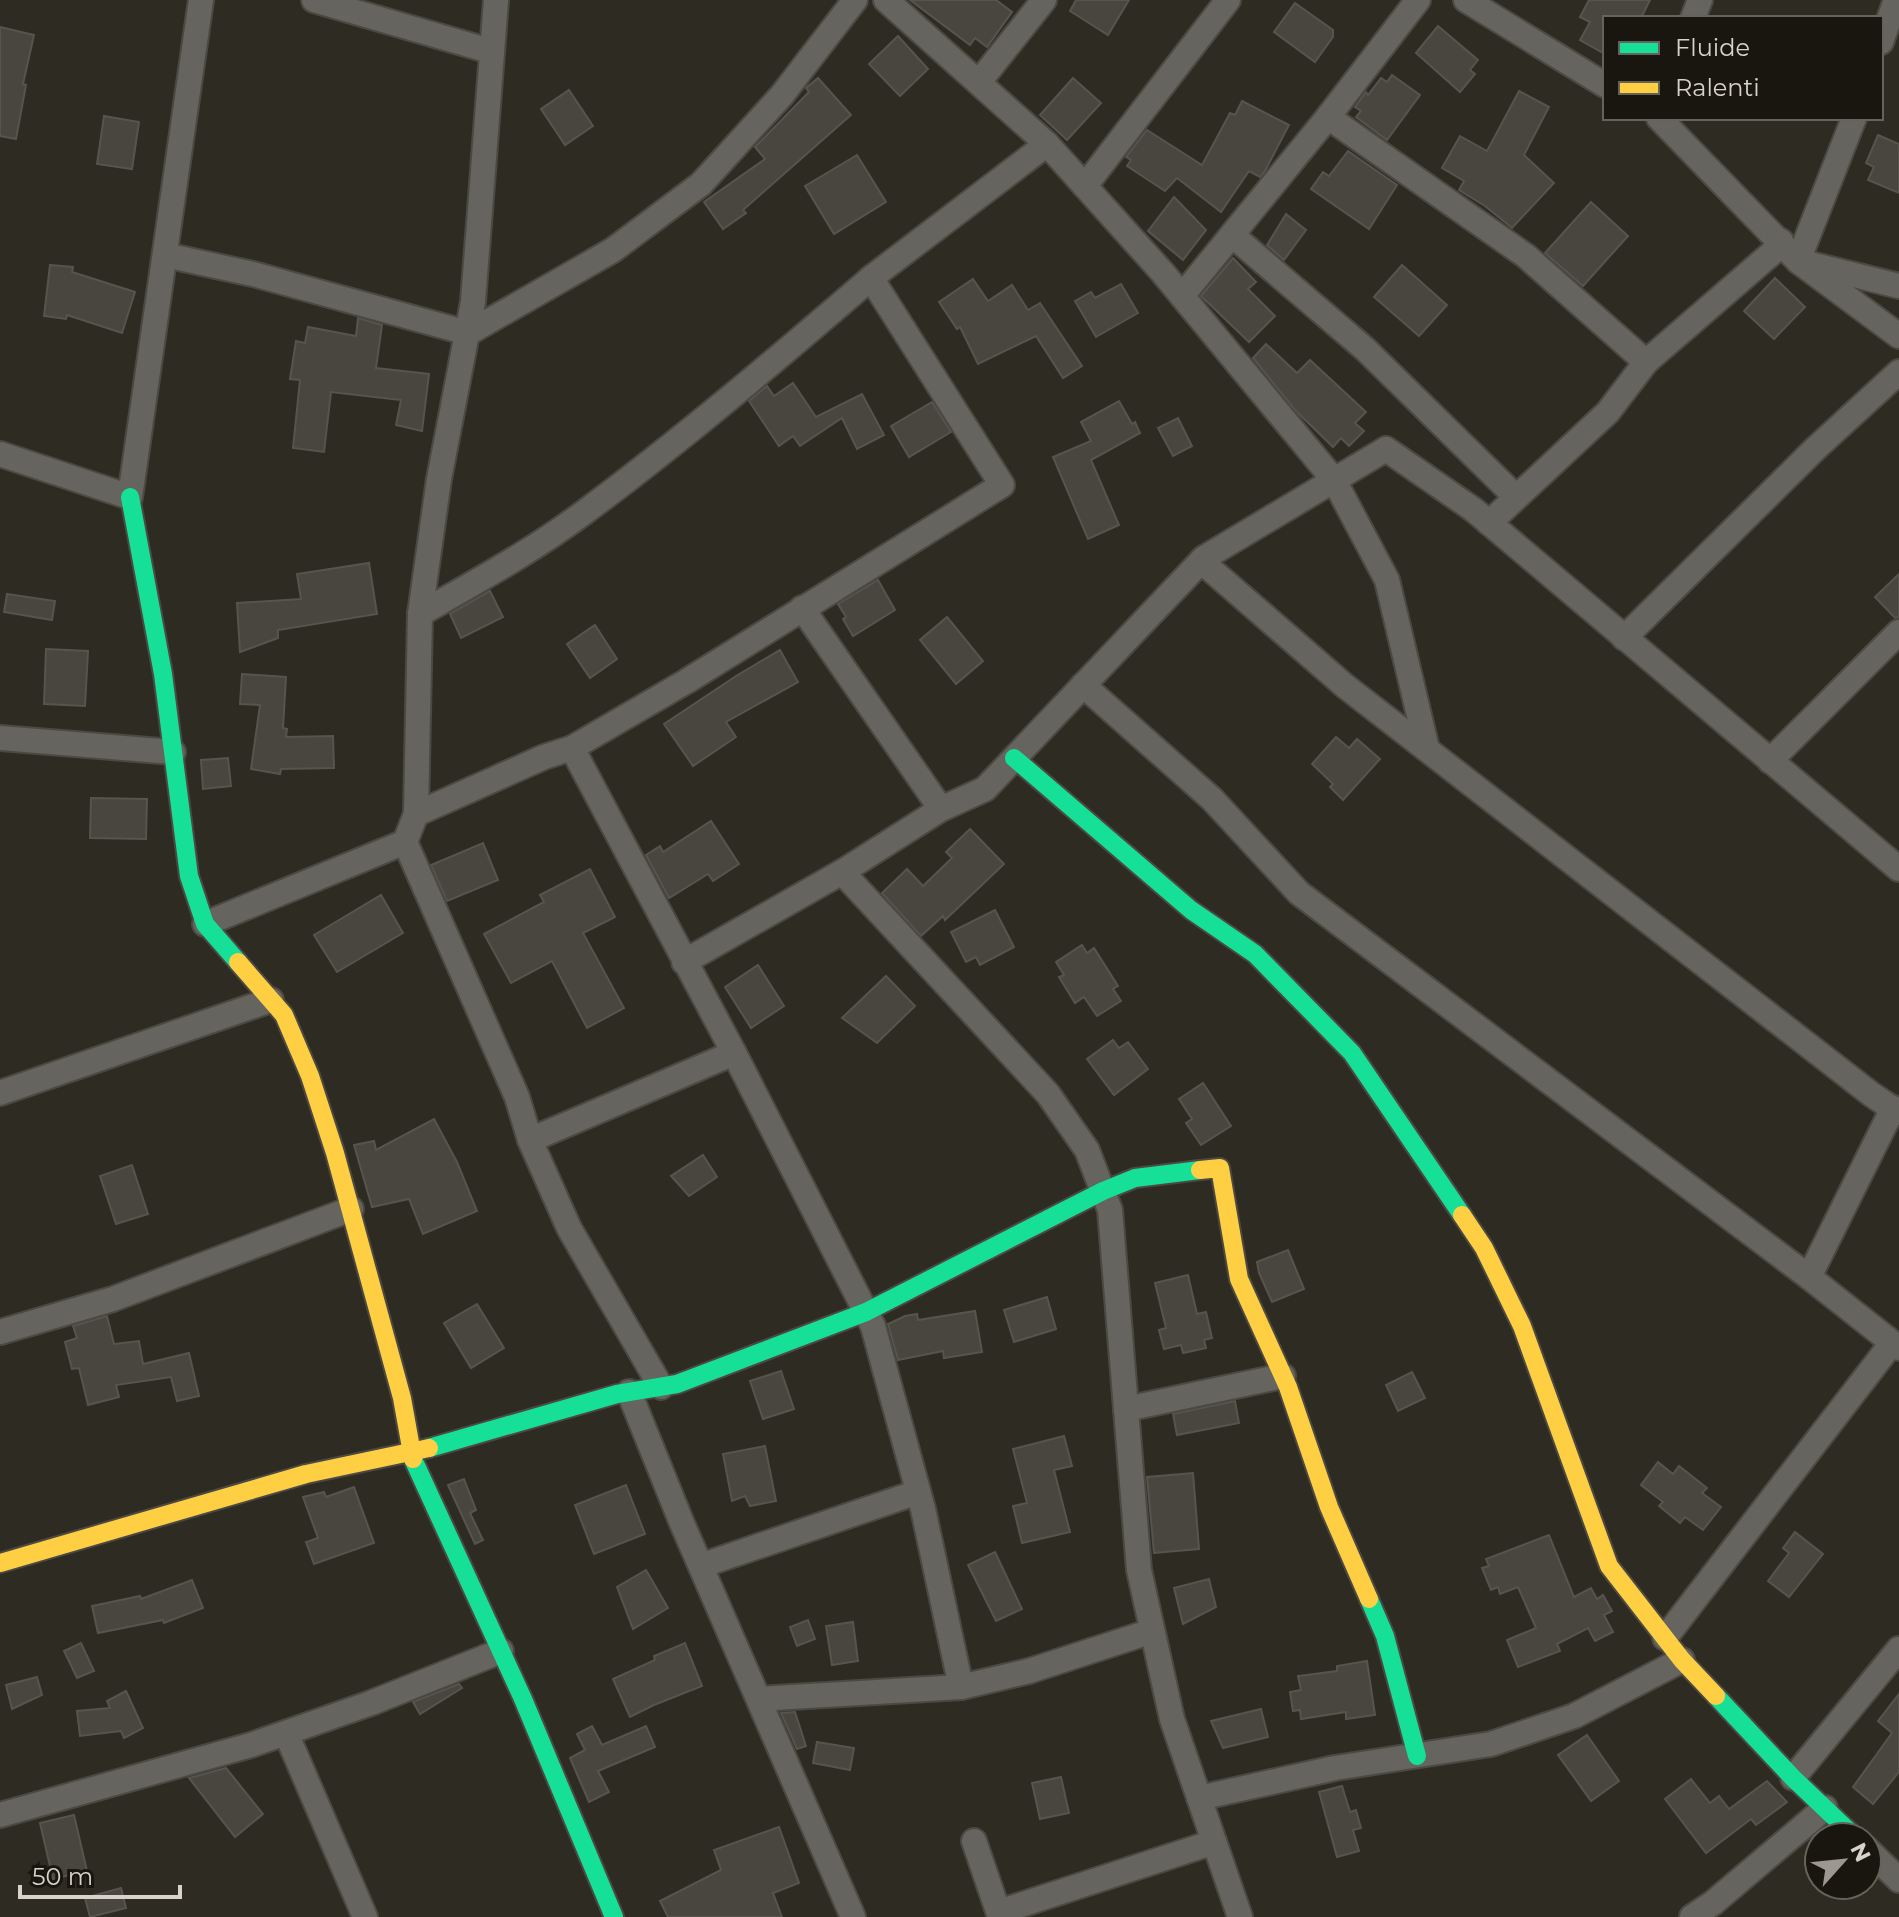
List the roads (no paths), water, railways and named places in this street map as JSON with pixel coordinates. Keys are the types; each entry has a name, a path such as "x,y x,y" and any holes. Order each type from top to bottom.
{"street":[{"path":"201,0 130,497 163,674 189,876 205,924 284,1015 310,1076 351,1209 402,1398 410,1452 501,1651 614,1917"},
{"path":"314,0 490,51"},
{"path":"496,0 468,333 439,479 420,614 416,814 405,842 517,1097 530,1140 569,1228 661,1387"},
{"path":"165,255 253,274 468,333 613,250 701,184 782,95 855,0"},
{"path":"886,0 1047,144 1182,296 1334,480 1387,580 1427,749"},
{"path":"979,82 1044,0"},
{"path":"1085,186 1228,0"},
{"path":"1182,296 1328,117 1418,0"},
{"path":"1466,0 1603,84"},
{"path":"1883,36 1896,0"},
{"path":"1328,117 1526,256 1646,362"},
{"path":"1661,120 1798,261 1899,336"},
{"path":"1798,261 1853,120"},
{"path":"420,614 581,515 766,368 871,278 1047,144"},
{"path":"1232,235 1365,349 1515,496"},
{"path":"1489,523 1608,412 1646,362 1772,253 1781,241"},
{"path":"1798,261 1899,286"},
{"path":"416,814 544,757 572,748 687,681 1002,485 871,278"},
{"path":"1624,638 1815,449 1899,372"},
{"path":"684,962 842,872 941,809 985,789 1201,561 1386,449 1489,523 1899,869"},
{"path":"0,454 130,497"},
{"path":"1201,561 1345,686 1871,1094 1896,1110 1809,1277"},
{"path":"802,608 941,809"},
{"path":"1770,761 1899,632"},
{"path":"1083,685 1212,799 1299,893 1896,1346 1665,1638"},
{"path":"0,738 173,752"},
{"path":"572,748 734,1053 873,1326 918,1492 961,1687"},
{"path":"1014,758 1191,910 1255,954 1352,1053 1484,1248 1522,1326 1609,1566 1682,1660 1793,1778 1838,1821"},
{"path":"205,924 405,842"},
{"path":"842,872 1048,1094 1087,1150 1103,1191 1110,1210 1139,1570 1172,1719 1240,1917"},
{"path":"0,1093 271,1000"},
{"path":"530,1140 734,1053"},
{"path":"0,1563 306,1474 446,1445 629,1392 677,1384 866,1312 1103,1191 1135,1178 1220,1168 1239,1279 1283,1376 1329,1507 1385,1636 1417,1756"},
{"path":"0,1332 113,1299 351,1209"},
{"path":"1126,1409 1283,1376"},
{"path":"629,1392 681,1521 703,1565 853,1917"},
{"path":"703,1565 918,1492"},
{"path":"759,1699 961,1687 1029,1671 1152,1631"},
{"path":"1793,1778 1899,1649"},
{"path":"0,1815 286,1733 501,1651"},
{"path":"1199,1798 1335,1768 1491,1744 1574,1716 1682,1660"},
{"path":"286,1733 365,1917"},
{"path":"1692,1917 1713,1903 1825,1808"},
{"path":"974,1841 1000,1915 1214,1842"},
{"path":"1883,1864 1899,1880"}]}
